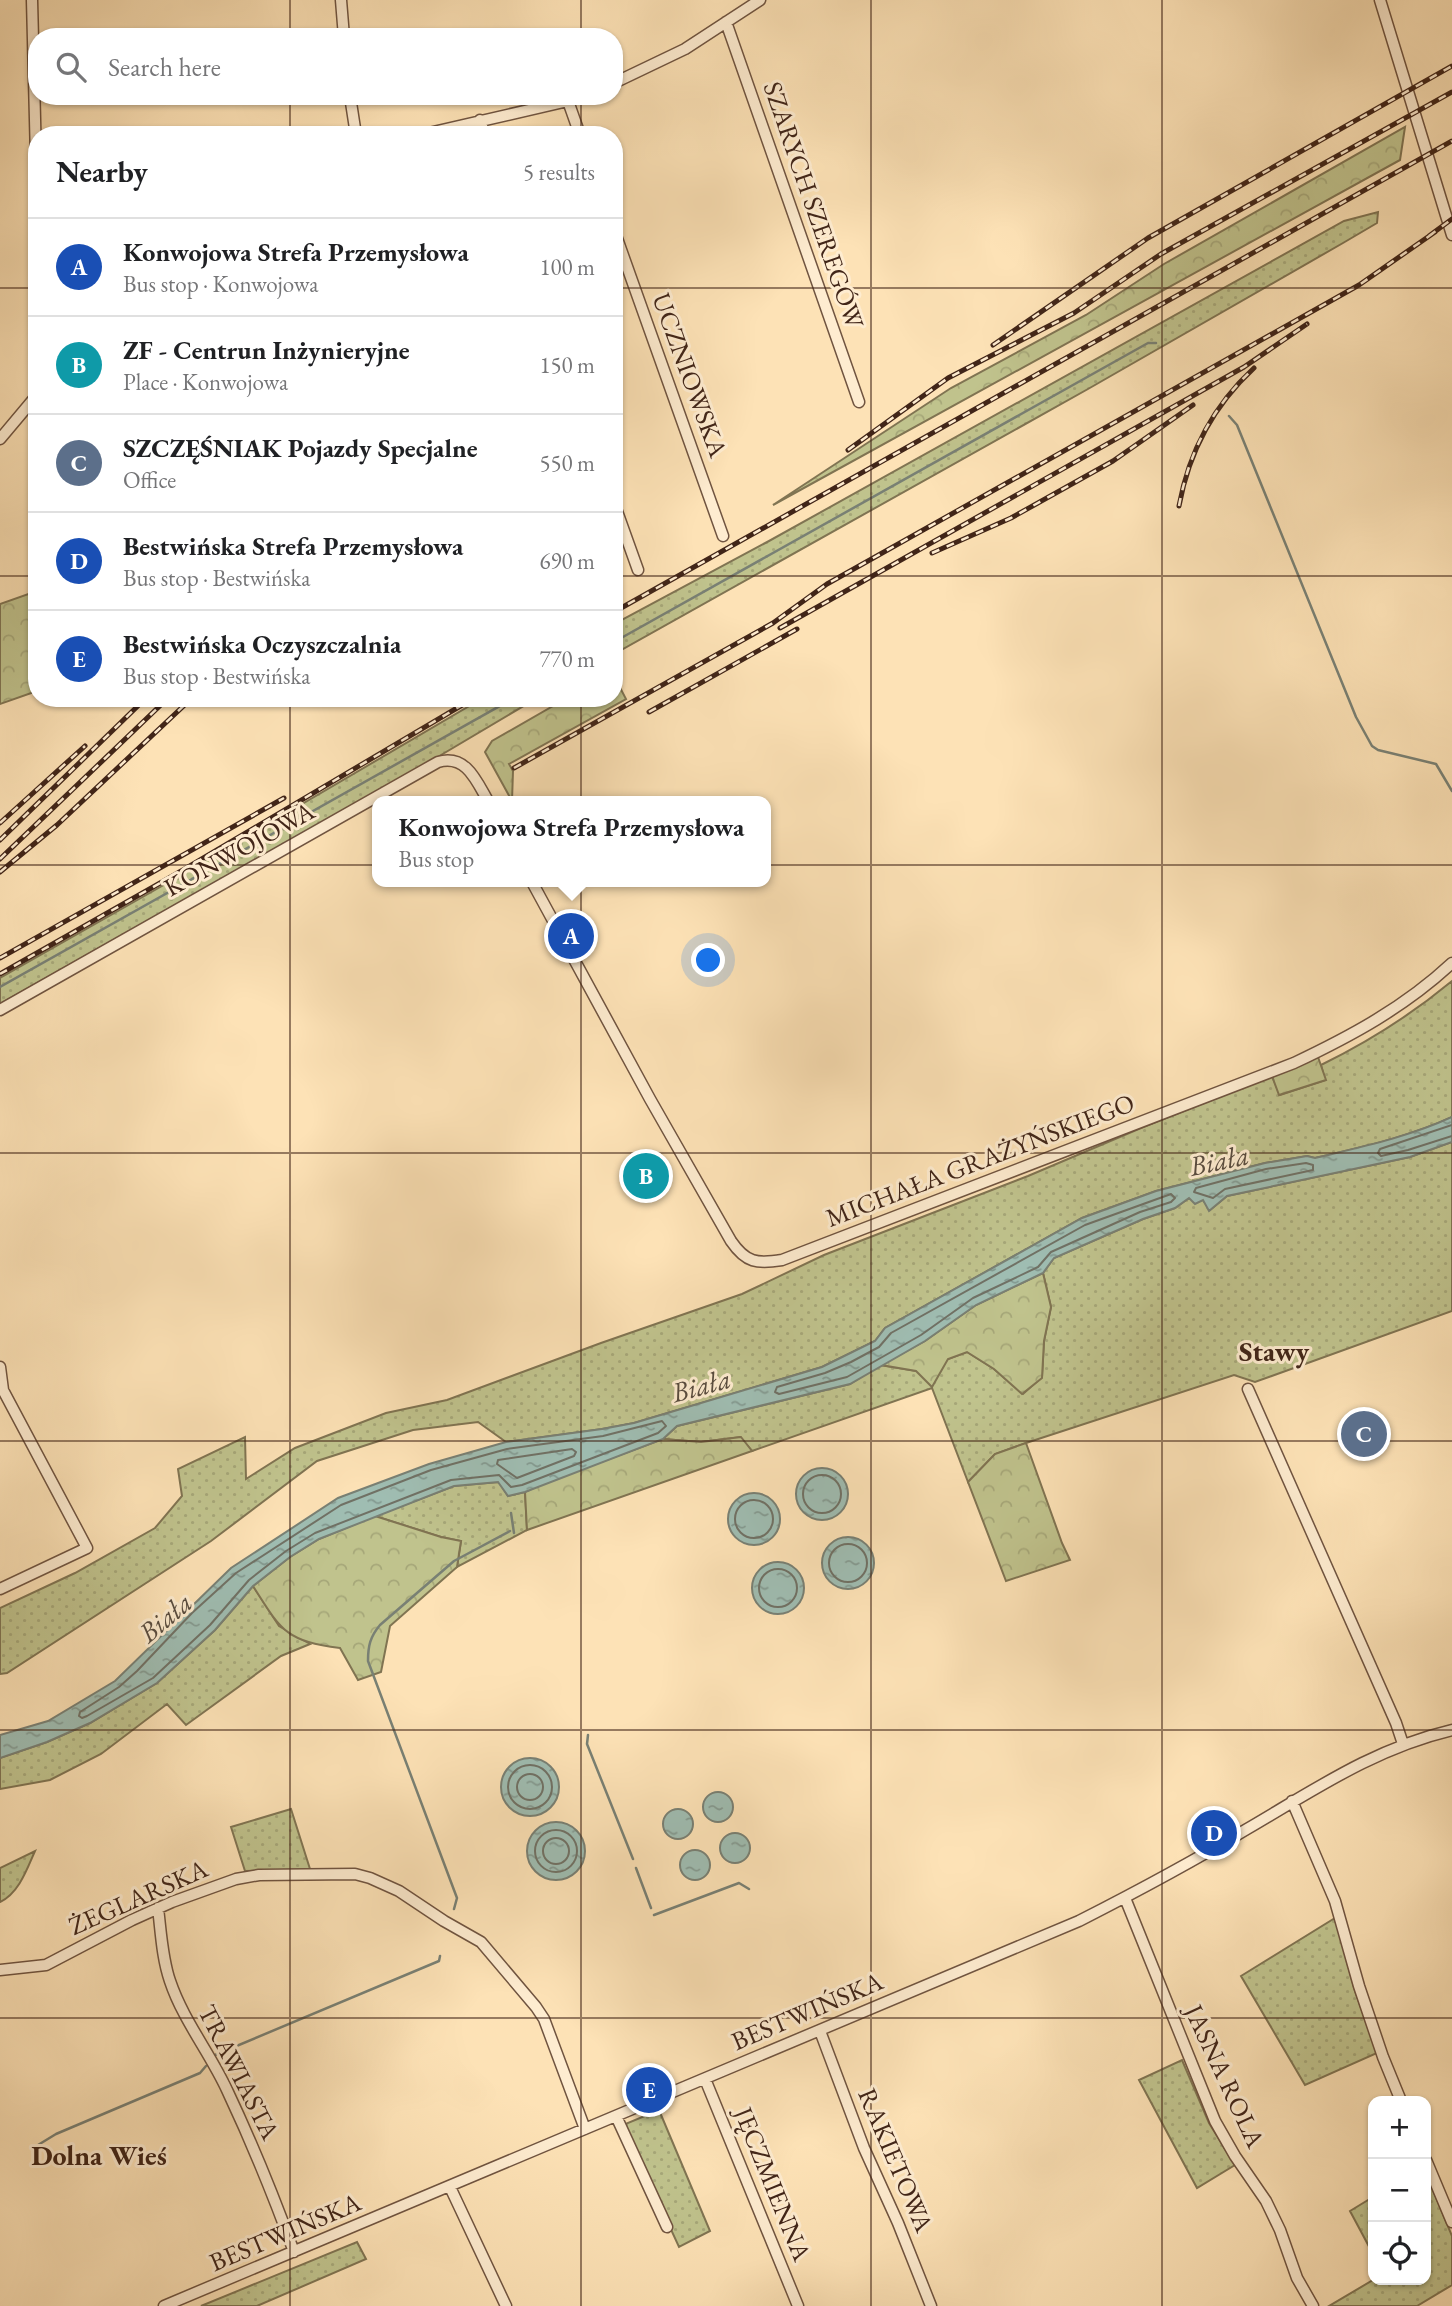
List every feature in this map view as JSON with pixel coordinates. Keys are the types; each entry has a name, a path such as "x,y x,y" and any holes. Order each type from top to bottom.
{"street":[{"path":"32,0 33,28"},
{"path":"341,0 343,28"},
{"path":"623,79 685,49 760,0"},
{"path":"1380,0 1452,235"},
{"name":"SZARYCH SZEREGÓW","path":"726,22 859,402"},
{"path":"35,105 35,126"},
{"path":"351,105 355,126"},
{"path":"456,126 549,105"},
{"path":"569,105 577,126"},
{"path":"480,120 482,126"},
{"name":"UCZNIOWSKA","path":"623,255 723,536"},
{"path":"0,439 28,406"},
{"path":"623,528 638,570"},
{"name":"KONWOJOWA","path":"378,796 438,762 447,760 459,761 468,767 485,796"},
{"name":"KONWOJOWA","path":"0,1010 372,799"},
{"name":"MICHAŁA GRAŻYŃSKIEGO","path":"534,887 740,1255 765,1263 782,1260 1224,1090 1344,1040 1382,1018 1452,964"},
{"path":"0,1367 3,1390 87,1548 0,1589"},
{"path":"1248,1389 1403,1744"},
{"name":"BESTWIŃSKA","path":"164,2306 1079,1921 1125,1898 1348,1769 1403,1744 1452,1730"},
{"path":"1292,1801 1335,1902 1359,1986 1399,2096"},
{"name":"ŻEGLARSKA","path":"0,1970 46,1965 158,1908 217,1885 259,1875 342,1874 370,1878 383,1883 481,1942 544,2019 585,2129"},
{"name":"JASNA ROLA","path":"1125,1898 1215,2121 1266,2201 1280,2230 1297,2278 1313,2306"},
{"name":"TRAWIASTA","path":"158,1908 164,1964 170,1983 197,2038 226,2086 294,2252"},
{"name":"RAKIETOWA","path":"820,2031 864,2148 931,2306"},
{"name":"JĘCZMIENNA","path":"705,2079 798,2306"},
{"path":"617,2116 667,2227"},
{"path":"1431,2172 1452,2222"},
{"path":"450,2187 506,2306"}],"green space":[{"path":"1405,127 1400,160 773,505 951,388 1086,315 1164,264"},
{"path":"1378,212 1377,223 1343,243 623,649 623,619 769,541 1344,221"},
{"path":"28,594 28,694 0,704 0,604"},
{"path":"468,707 522,707 0,1004 0,978"},
{"path":"551,707 612,707 509,764 513,771 512,796 509,796 485,752 492,741"},
{"path":"1452,981 1452,1117 1402,1136 1315,1158 1307,1156 1265,1163 1156,1191 1082,1218 885,1328 875,1341 822,1367 634,1423 602,1429 506,1442 478,1422 413,1430 317,1461 211,1541 7,1673 0,1674 0,1608 75,1573 155,1528 182,1496 178,1469 245,1437 246,1479 295,1448 386,1413 447,1400 742,1294 824,1255 1028,1176 1272,1076 1280,1095 1325,1080 1321,1065 1389,1027"},
{"path":"1318,1057 1326,1080 1279,1095 1272,1076"},
{"path":"1452,1142 1452,1311 1255,1382 1234,1375 1026,1443 995,1454 968,1482 932,1388 752,1451 740,1437 701,1442 663,1439 677,1426 850,1384 880,1365 916,1371 967,1352 994,1369 1023,1394 1042,1377 1044,1341 1051,1307 1043,1273 1054,1258 1175,1208 1189,1198 1203,1200 1210,1210 1227,1196 1410,1157"},
{"path":"1043,1273 1051,1307 1044,1341 1042,1378 1022,1394 994,1369 967,1352 948,1359 932,1387 916,1371 881,1365 925,1341 976,1305"},
{"path":"741,1437 752,1451 527,1530 525,1492 544,1483 663,1439 701,1442"},
{"path":"1026,1443 1070,1560 1006,1581 968,1482 995,1454"},
{"path":"499,1482 508,1496 525,1492 527,1530 457,1567 461,1541 375,1516 454,1486"},
{"path":"375,1516 461,1541 457,1567 390,1626 381,1672 358,1680 340,1648 307,1642 286,1631 253,1586 290,1557 319,1539"},
{"path":"253,1586 279,1626 310,1644 281,1656 186,1725 167,1704 101,1754 50,1780 0,1789 0,1758 47,1742 90,1723 157,1683 215,1630"},
{"path":"291,1809 310,1869 245,1871 231,1827"},
{"path":"35,1851 17,1887 0,1902 0,1868"},
{"path":"1335,1918 1355,1991 1377,2053 1305,2085 1241,1976"},
{"path":"1182,2060 1209,2123 1235,2165 1197,2188 1139,2080"},
{"path":"659,2110 710,2231 679,2247 623,2125"},
{"path":"1431,2185 1452,2236 1452,2285 1417,2306 1329,2306 1368,2283 1431,2285"},
{"path":"1368,2200 1368,2245 1350,2211"},
{"path":"357,2242 366,2259 257,2306 201,2306"}],"water":[{"path":"1452,1117 1452,1142 1410,1157 1227,1196 1209,1211 1203,1200 1195,1204 1189,1198 1175,1208 1054,1258 1043,1273 976,1305 925,1341 850,1384 677,1426 663,1439 525,1492 508,1496 498,1482 454,1486 319,1539 290,1557 253,1586 215,1630 157,1683 90,1723 47,1742 0,1758 0,1735 48,1721 115,1681 231,1568 338,1498 429,1464 506,1442 634,1423 822,1367 875,1341 885,1328 1082,1218 1156,1191 1265,1163 1307,1156 1315,1158 1367,1145 1402,1136"},
{"path":"822,1468 841,1475 848,1494 841,1513 822,1520 803,1513 796,1494 803,1475"},
{"path":"754,1493 773,1500 780,1519 773,1538 754,1545 735,1538 728,1519 735,1500"},
{"path":"848,1537 867,1544 874,1563 867,1582 848,1589 829,1582 822,1563 829,1544"},
{"path":"778,1562 797,1569 804,1588 797,1607 778,1614 759,1607 752,1588 759,1569"},
{"path":"530,1758 541,1760 554,1771 559,1787 557,1798 546,1811 530,1816 519,1814 506,1803 501,1787 503,1776 514,1763"},
{"path":"718,1792 729,1796 733,1807 729,1818 718,1822 707,1818 703,1807 707,1796"},
{"path":"678,1809 684,1810 692,1818 692,1830 684,1838 678,1839 672,1838 664,1830 663,1824 664,1818 672,1810"},
{"path":"556,1822 572,1827 580,1835 585,1851 580,1867 572,1875 556,1880 540,1875 532,1867 527,1851 532,1835 540,1827"},
{"path":"735,1833 746,1837 750,1848 746,1859 735,1863 724,1859 720,1848 724,1837"},
{"path":"695,1850 706,1854 710,1865 706,1876 695,1880 684,1876 680,1865 684,1854"}],"waterway":[{"path":"623,637 1148,343 1156,343"},
{"path":"1229,416 1237,425 1356,717 1372,746 1378,750 1436,764 1452,791"},
{"path":"0,987 498,707"},
{"path":"511,1513 514,1533"},
{"path":"454,1909 457,1898 368,1661 368,1651 380,1625 454,1561 510,1531"},
{"path":"588,1735 587,1744 633,1859"},
{"path":"636,1868 651,1908"},
{"path":"654,1915 739,1883 749,1889"},
{"path":"215,2055 439,1961 440,1956"},
{"path":"38,2145 56,2134 200,2073 206,2066"}],"railway":[{"path":"993,345 1148,238 1452,66"},
{"path":"848,450 948,378 1074,313 1161,254 1452,92"},
{"path":"623,607 1452,141"},
{"path":"1429,236 1452,219"},
{"path":"623,707 773,623 827,584 1359,285 1435,232"},
{"path":"780,628 1244,367 1307,324"},
{"path":"1179,506 1189,467 1205,431 1226,398 1254,368"},
{"path":"932,553 1011,518 1113,461 1193,405"},
{"path":"649,712 797,629"},
{"path":"0,840 137,707"},
{"path":"0,859 159,707"},
{"path":"0,872 57,825 182,707"},
{"path":"0,974 183,870 459,707"},
{"path":"514,768 623,707"},
{"path":"0,823 85,746"},
{"path":"0,958 284,798"}],"place":[{"name":"Konwojowa Strefa Przemysłowa","path":"571,936"},
{"name":"ZF - Centrun Inżynieryjne","path":"646,1176"},
{"name":"SZCZĘŚNIAK Pojazdy Specjalne","path":"1364,1434"},
{"name":"Bestwińska Strefa Przemysłowa","path":"1214,1833"},
{"name":"Bestwińska Oczyszczalnia","path":"649,2090"}],"district":[{"name":"Stawy","path":"1274,1351"},
{"name":"Dolna Wieś","path":"99,2155"}],"water label":[{"name":"Biała","path":"1219,1160"},
{"name":"Biała","path":"701,1385"},
{"name":"Biała","path":"165,1617"}]}
